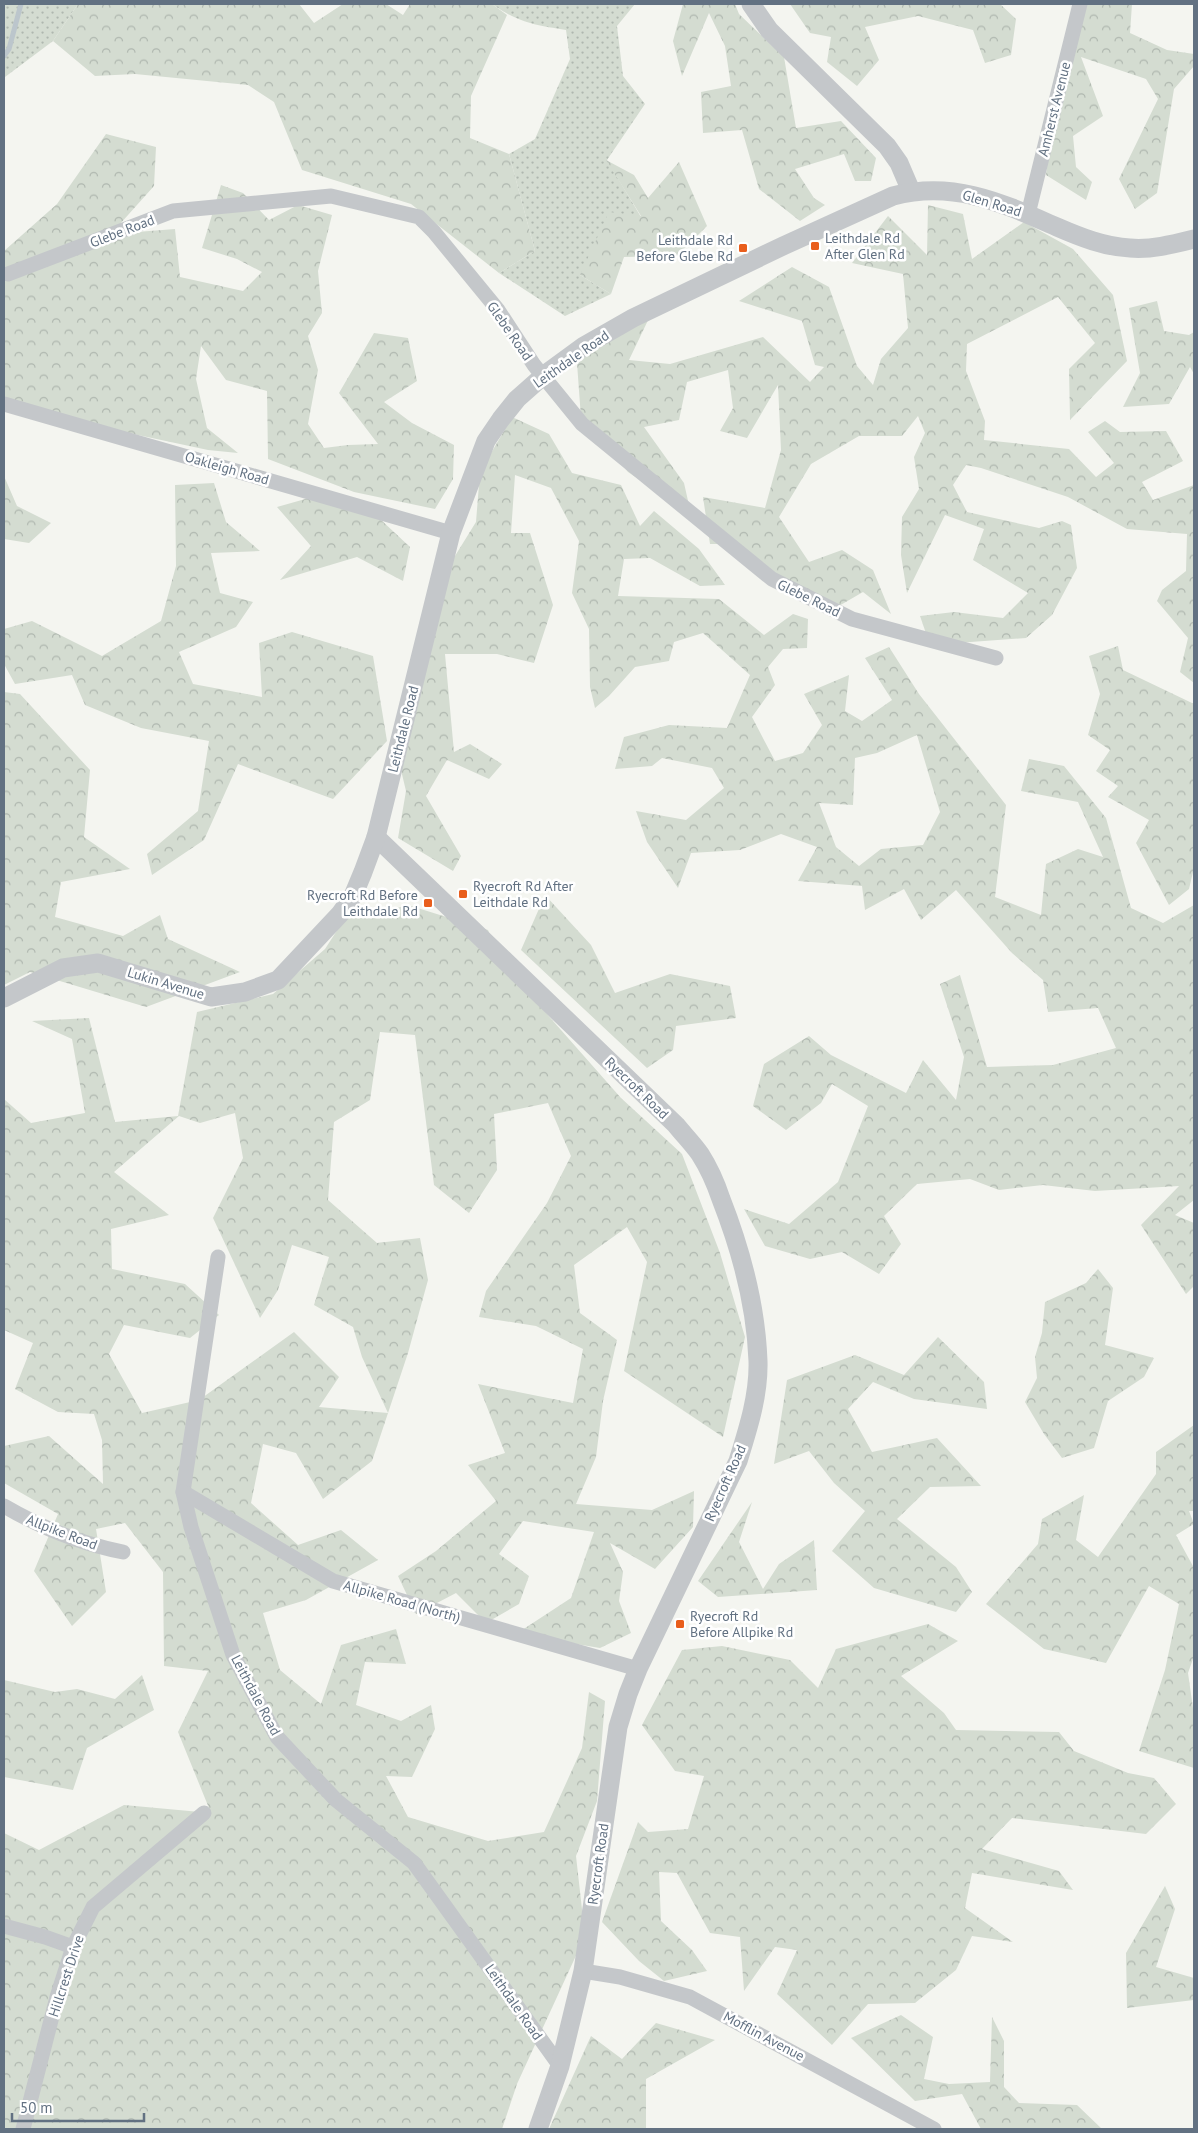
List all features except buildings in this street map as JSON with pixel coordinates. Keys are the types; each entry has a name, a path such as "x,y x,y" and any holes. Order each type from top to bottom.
{"street":[{"path":"751,4 770,30 887,146 899,163 911,191"},
{"name":"Amherst Avenue","path":"1028,214 1080,4"},
{"name":"Glen Road","path":"911,191 948,190 971,194 1028,214 1073,234 1112,246 1152,248 1194,239"},
{"name":"Leithdale Road","path":"376,836 451,533 486,441 500,419 517,399 544,376 584,346 633,318 791,242 893,196 911,191"},
{"name":"Glebe Road","path":"8,274 174,211 331,196 419,217 434,232 498,310 528,357 582,424 772,579 852,619 996,658"},
{"name":"Oakleigh Road","path":"4,404 451,533"},
{"name":"Lukin Avenue","path":"4,998 64,968 98,962 211,997 245,992 278,980 340,914 353,896 376,836"},
{"name":"Ryecroft Road","path":"376,836 676,1125 700,1154 711,1174 739,1250 748,1286 758,1362 755,1395 738,1461 638,1669 618,1727 583,1971 560,2066 538,2129"},
{"name":"Leithdale Road","path":"218,1257 183,1492 192,1528 234,1655 278,1737 336,1800 414,1863 560,2066"},
{"name":"Allpike Road (North)","path":"183,1492 334,1581 638,1669"},
{"name":"Allpike Road","path":"4,1506 17,1514 93,1546 123,1552"},
{"name":"Hillcrest Drive","path":"23,2129 57,1996 73,1947 93,1907 204,1813"},
{"path":"4,1926 73,1947"},
{"name":"Mofflin Avenue","path":"583,1971 620,1977 690,1997 934,2129"}],"green space":[{"path":"4,4 78,4 53,41 4,77"},
{"path":"78,4 299,4 314,23 343,4 386,4 403,15 410,4 492,4 507,15 471,96 470,138 509,154 535,251 499,273 411,204 302,170 274,102 248,85 135,74 95,76 53,41"},
{"path":"492,4 635,4 617,26 623,76 645,104 607,160 641,217 580,275 611,294 565,316 499,273 535,251 509,154 535,139 570,59 566,30 527,22 510,15"},
{"path":"683,4 735,4 739,14 784,57 796,128 841,121 876,158 871,181 855,181 844,154 795,169 814,198 825,205 800,221 759,189 742,130 703,133 701,92 731,86 725,46 709,13 682,76 673,41"},
{"path":"790,4 1000,4 1016,19 1011,55 985,63 973,30 918,16 865,27 879,60 857,86 827,62 831,37 810,33"},
{"path":"1084,4 1132,4 1130,33 1167,50 1194,54 1194,66 1174,89 1157,193 1135,209 1119,179 1158,99 1146,79 1081,57 1103,116 1073,136 1076,167 1092,182 1086,200 1046,175 1048,153"},
{"path":"106,134 156,147 154,186 111,234 175,229 180,277 243,291 262,272 237,259 202,248 221,185 243,193 269,220 298,205 332,215 318,271 322,313 308,336 318,370 308,424 324,448 378,444 339,393 374,333 408,338 417,381 384,402 412,423 454,445 453,479 435,509 354,492 268,459 267,391 226,380 201,346 196,379 207,428 238,453 208,450 63,419 4,398 4,251 57,204"},
{"path":"606,160 634,175 648,198 679,162 707,226 677,256 624,257 611,294 580,275 609,212 641,216"},
{"path":"928,205 963,214 972,259 1024,222 1073,249 1113,295 1127,361 1070,420 1069,369 1095,343 1058,297 967,344 966,371 985,421 984,440 1069,449 1096,477 1114,463 1088,432 1105,421 1120,432 1166,431 1183,461 1142,482 1153,500 1194,485 1194,683 1180,672 1188,638 1157,601 1162,590 1186,571 1187,534 1127,529 1068,497 981,468 966,465 953,485 967,512 1039,528 1062,521 1071,525 1077,568 1052,615 1026,638 930,645 920,616 954,612 1003,618 1028,593 973,560 984,529 945,515 907,593 901,555 902,517 919,489 914,457 925,433 918,416 902,436 859,436 811,464 779,517 809,562 842,550 873,570 891,614 863,592 832,610 774,582 739,544 710,544 703,497 765,508 781,450 778,385 747,438 720,431 733,408 728,370 687,382 679,420 644,427 684,483 691,514 628,472 581,418 577,363 626,326 651,314 629,360 670,364 763,337 810,382 824,367 815,365 802,321 739,301 792,267 829,287 857,366 873,385 881,359 908,328 903,274 852,263 888,216 927,255"},
{"path":"1157,301 1164,331 1189,335 1194,332 1194,374 1190,367 1169,404 1123,407 1140,373 1129,308"},
{"path":"512,417 549,434 572,473 621,485 640,526 654,511 699,549 725,585 700,586 650,558 624,559 618,596 719,599 764,635 793,614 808,619 807,648 783,649 768,667 775,685 752,717 775,761 803,753 822,725 804,694 849,675 845,711 862,721 892,700 865,658 889,647 919,694 1006,805 995,897 1041,915 1046,864 1078,849 1103,857 1078,802 1021,791 1029,759 1064,766 1106,818 1131,908 1163,923 1194,905 1194,1200 1175,1215 1194,1223 1194,1286 1186,1294 1141,1225 1179,1186 1095,1191 1043,1185 999,1190 970,1179 917,1184 884,1216 901,1244 879,1274 842,1252 810,1259 765,1246 744,1209 789,1224 838,1182 868,1106 832,1084 821,1103 786,1130 753,1106 764,1064 809,1036 831,1055 906,1093 923,1060 956,1100 964,1057 940,984 960,975 987,1067 1053,1065 1116,1048 1098,1008 1048,1012 1043,980 1012,953 956,890 921,920 904,889 865,910 862,886 798,881 817,847 781,834 740,850 691,853 678,888 647,842 636,811 686,820 724,788 712,768 662,758 652,766 615,769 624,737 669,725 727,728 750,675 703,633 674,642 669,661 635,667 609,696 595,708 590,687 589,629 572,593 579,541 551,488 515,475 511,533 530,533 553,605 534,663 497,654 445,654 454,752 470,744 502,764 489,779 447,760 426,796 461,856 453,871 398,838 406,791 401,770 450,564 476,522 480,472","holes":["917,735 940,812 923,845 881,849 859,866 836,847 819,803 853,805 855,758 877,753"]},
{"path":"4,476 17,506 51,523 29,543 4,539"},
{"path":"214,483 226,522 260,551 211,553 220,593 253,602 236,627 179,652 193,684 262,697 259,643 292,632 373,656 387,741 333,799 238,764 204,840 152,875 147,854 198,811 209,741 141,728 85,705 72,675 15,684 4,664 4,629 32,621 102,656 161,621 176,566 175,485"},
{"path":"323,494 380,519 410,547 403,581 357,557 280,580 311,546 277,507"},
{"path":"1118,646 1123,670 1194,703 1194,868 1189,889 1169,905 1136,843 1149,820 1108,797 1118,786 1096,771 1110,750 1088,735 1100,694 1089,656"},
{"path":"4,692 20,694 90,770 84,837 130,869 61,882 55,917 123,936 160,915 168,939 240,972 146,1007 30,972 4,985"},
{"path":"545,895 591,945 615,993 670,974 730,986 736,1018 676,1026 673,1050 647,1068 521,950"},
{"path":"408,905 488,930 501,962 621,1098 682,1154 720,1253 745,1337 723,1437 624,1371 647,1262 627,1227 574,1265 580,1313 617,1340 603,1401 596,1457 576,1504 652,1510 694,1491 693,1527 655,1569 610,1543 623,1572 619,1601 631,1633 600,1648 516,1634 571,1598 594,1532 523,1521 499,1554 529,1576 519,1604 486,1623 456,1593 416,1614 398,1576 436,1551 496,1501 468,1465 505,1453 478,1384 573,1403 583,1349 536,1326 479,1317 486,1291 547,1203 571,1156 548,1103 494,1114 497,1170 469,1213 434,1185 415,1035 380,1032 370,1100 334,1122 328,1200 377,1243 420,1238 428,1280 408,1353 388,1413 372,1461 323,1499 296,1453 263,1444 251,1503 298,1545 341,1530 378,1560 306,1600 263,1613 280,1670 321,1704 341,1645 396,1629 406,1664 365,1662 356,1705 401,1721 431,1705 435,1729 412,1777 386,1776 408,1817 488,1841 544,1832 582,1748 589,1692 605,1701 597,1801 576,1856 585,1936 517,2084 502,2129 4,2129 4,1833 39,1850 124,1805 211,1813 178,1732 208,1671 164,1666 163,1572 125,1523 96,1529 106,1592 72,1626 34,1571 58,1514 4,1483 4,1446 49,1436 103,1484 102,1440 94,1414 58,1412 15,1389 33,1343 4,1330 4,1099 31,1123 85,1113 72,1039 32,1021 89,1018 115,1122 178,1116 197,1012 273,994 325,949 347,915 364,917","holes":["235,1113 243,1158 213,1218 260,1318 278,1290 292,1245 329,1257 314,1305 353,1327 362,1357 388,1413 319,1407 339,1377 294,1332 199,1400 142,1413 109,1354 124,1325 190,1338 219,1315 185,1284 112,1269 111,1229 169,1215 114,1172 179,1116 200,1123"]},
{"path":"1098,1269 1113,1288 1105,1345 1154,1358 1144,1377 1108,1401 1094,1448 1062,1458 1044,1434 1025,1402 1037,1378 1035,1357 1042,1333 1045,1302 1086,1283"},
{"path":"938,1337 984,1382 987,1409 914,1399 873,1382 848,1409 872,1452 937,1438 981,1486 930,1487 897,1519 956,1567 972,1592 956,1612 874,1588 832,1551 865,1511 834,1483 809,1451 774,1464 787,1380 855,1355 904,1375"},
{"path":"1194,1425 1194,1511 1189,1511 1194,1524 1176,1535 1194,1568 1194,1656 1188,1673 1194,1715 1194,1768 1139,1751 1165,1670 1179,1604 1149,1586 1106,1663 1044,1649 986,1604 1038,1544 1042,1519 1084,1495 1076,1540 1098,1557 1156,1474 1156,1452"},
{"path":"752,1502 739,1542 763,1589 779,1564 814,1540 817,1590 718,1597 698,1581"},
{"path":"928,1624 958,1641 901,1676 944,1713 956,1730 1059,1732 1074,1751 1128,1773 1154,1778 1176,1804 1146,1834 1012,1818 982,1849 1059,1871 1073,1890 972,1873 965,1908 1013,1942 972,1936 956,1970 915,2003 868,2004 832,2045 777,1994 797,1950 775,1947 744,1991 740,1937 710,1933 677,1873 659,1872 661,1921 692,1950 707,1971 664,1981 639,1961 602,1922 638,1822 648,1832 688,1829 704,1776 675,1771 642,1725 682,1650 722,1646 790,1660 818,1688 836,1649"},
{"path":"142,1675 154,1710 87,1748 73,1790 4,1777 4,1680 55,1692 77,1689 115,1699"},
{"path":"1165,1886 1175,1909 1156,1967 1194,1978 1194,2000 1127,2008 1126,1953"},
{"path":"901,2015 933,2037 924,2079 949,2084 990,2082 992,2017 1004,2041 1004,2087 1019,2103 1077,2105 1102,2129 981,2129 962,2094 915,2101 851,2038"},
{"path":"656,2023 715,2040 646,2079 646,2129 549,2129 591,2036 622,2059"}],"waterway":[{"path":"4,56 9,49 21,4"}],"place":[{"name":"Leithdale Rd After Glen Rd","path":"815,246"},
{"name":"Leithdale Rd Before Glebe Rd","path":"743,248"},
{"name":"Ryecroft Rd After Leithdale Rd","path":"463,894"},
{"name":"Ryecroft Rd Before Leithdale Rd","path":"428,903"},
{"name":"Ryecroft Rd Before Allpike Rd","path":"680,1624"}]}
